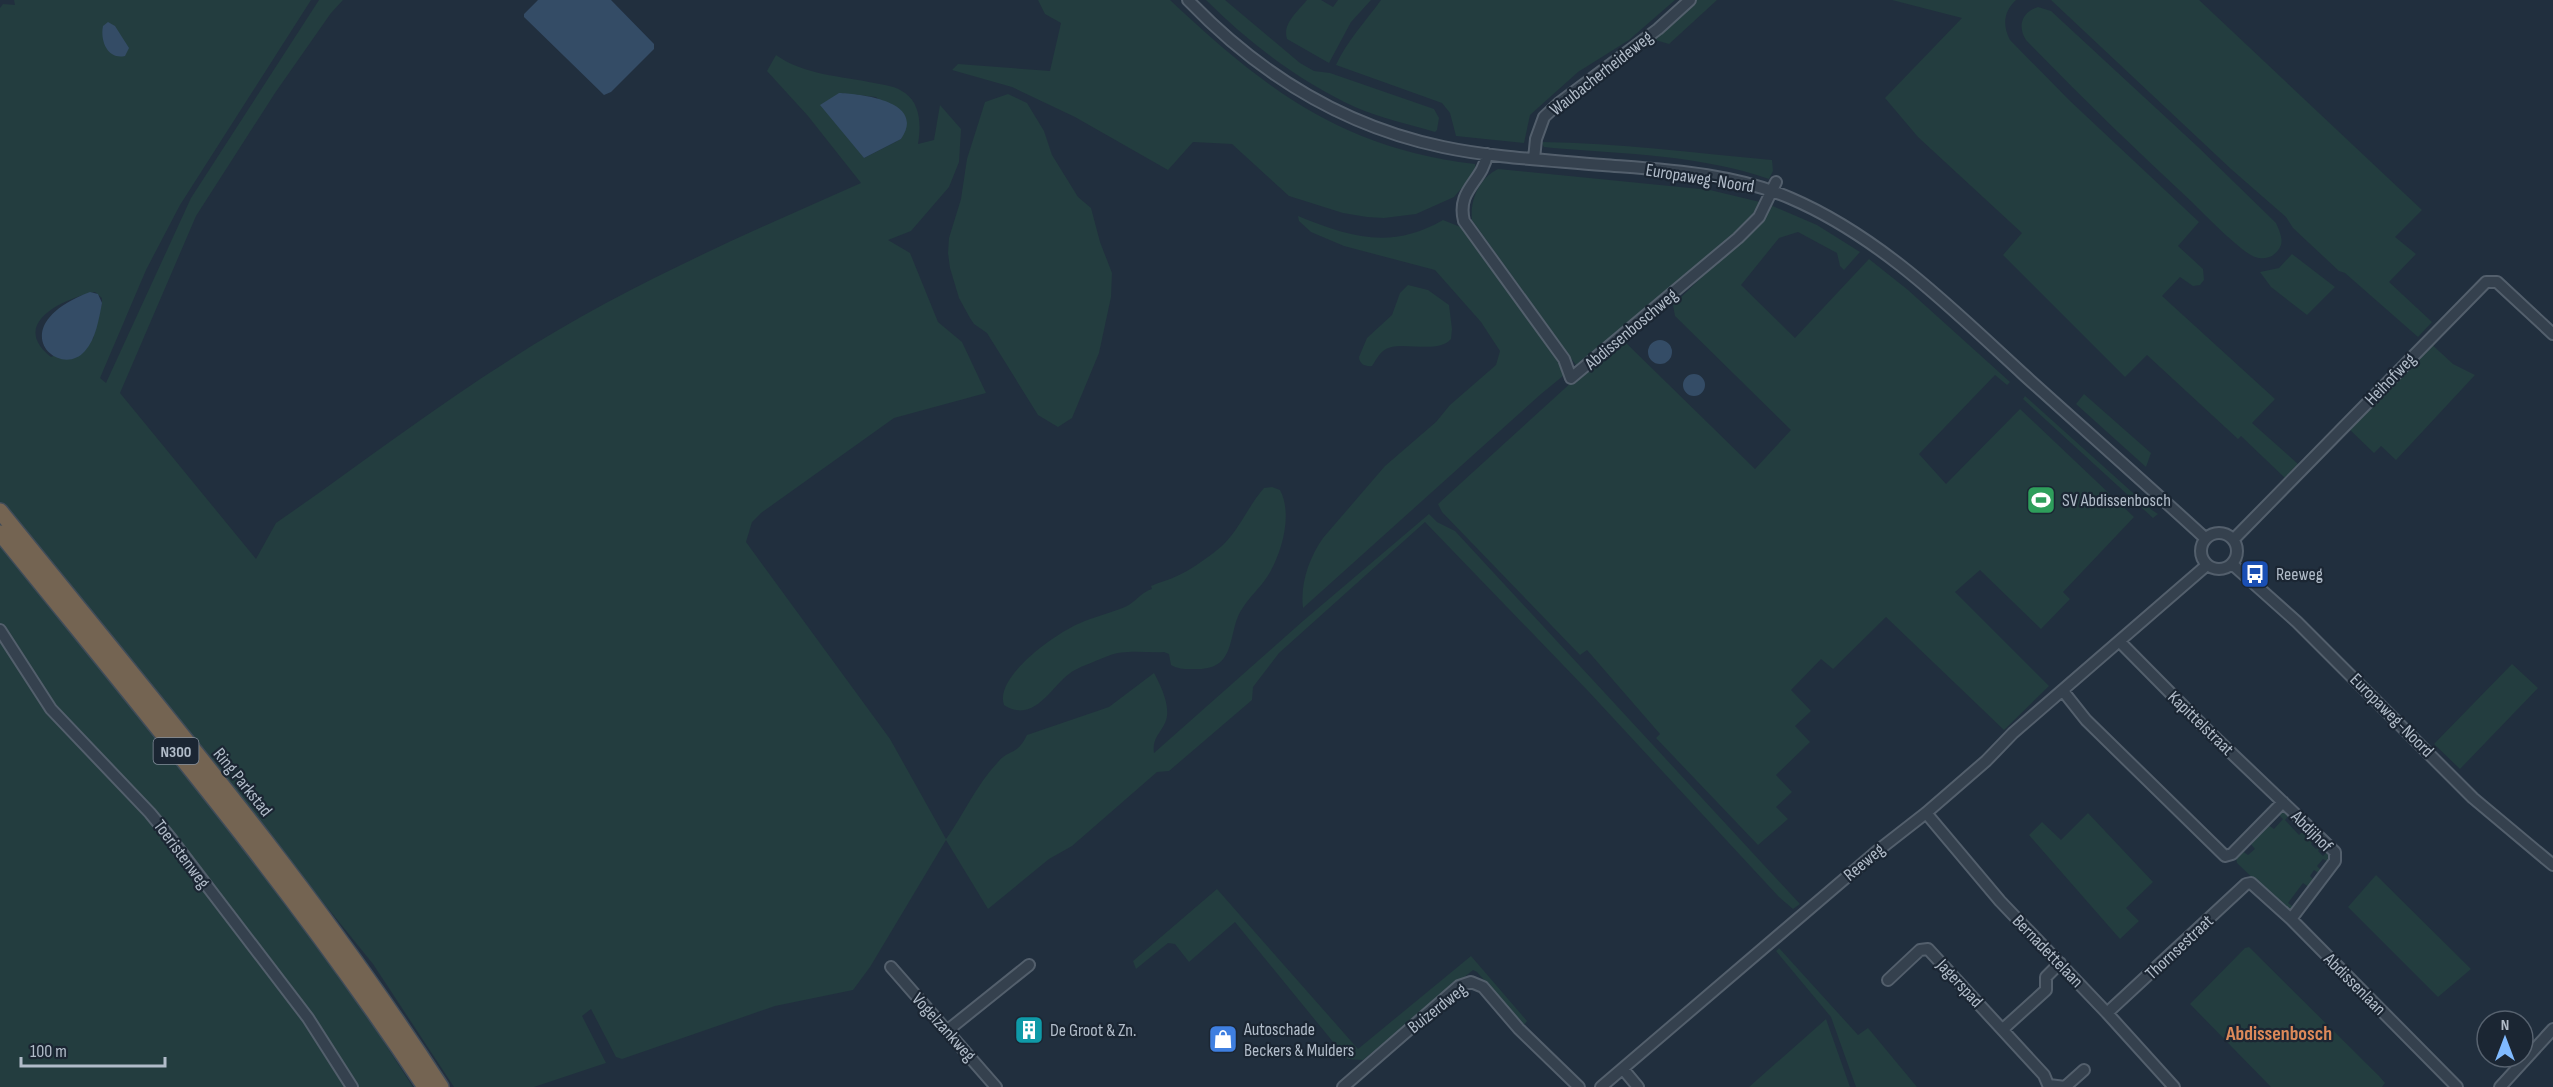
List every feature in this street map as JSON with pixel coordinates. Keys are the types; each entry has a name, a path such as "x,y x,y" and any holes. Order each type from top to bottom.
{"highway":[{"name":"Ring Parkstad","path":"0,511 276,854 381,997 441,1087"},
{"name":"Ring Parkstad","path":"0,532 293,899 425,1087"}],"street":[{"name":"Europaweg-Noord","path":"1188,0 1270,72 1326,107 1400,136 1487,154 1672,171 1773,187 1873,245 1901,266 2205,538"},
{"name":"Waubacherheideweg","path":"1534,159 1536,139 1544,117 1566,97 1658,29 1690,0"},
{"name":"Abdissenboschweg","path":"1487,154 1486,165 1464,196 1461,208 1464,221 1564,359 1571,378 1738,238 1759,217 1773,187"},
{"name":"Heihofweg","path":"2234,540 2486,282 2498,282 2553,334"},
{"path":"2220,532 2234,540 2237,555 2232,564 2222,569 2207,565 2200,549 2205,538 2220,532"},
{"name":"Europaweg-Noord","path":"2232,564 2353,676 2474,798 2553,865"},
{"name":"Reeweg","path":"1601,1087 1876,852 1926,813 2207,565"},
{"name":"Toeristenweg","path":"0,630 51,709 143,804 172,840 308,1018 352,1087"},
{"name":"Kapittelstraat","path":"2120,642 2283,802"},
{"name":"Abdijhof","path":"2063,691 2086,720 2228,857 2283,802 2336,854 2335,861 2291,919"},
{"name":"Bernadettelaan","path":"1926,813 2000,901 2108,1013 2174,1087"},
{"name":"Abdissenlaan","path":"2251,883 2291,919 2457,1087"},
{"name":"Thornsestraat","path":"2108,1013 2246,884 2251,883"},
{"name":"Jagerspad","path":"1887,980 1920,950 1928,949 2044,1075 2049,1086 2066,1087 2084,1070"},
{"path":"2003,1029 2046,990 2046,977 2060,963"},
{"path":"948,1030 1029,964"},
{"name":"Vogelzankweg","path":"891,967 996,1087"},
{"name":"Buizerdweg","path":"1343,1087 1460,986 1471,982 1483,987 1519,1029 1579,1087"},
{"path":"2500,1087 2553,1029"},
{"path":"1623,1069 1638,1087"}],"green space":[{"path":"14,0 311,0 180,205 146,270 100,378 106,383 191,198 319,0 343,0 331,13 275,93 196,216 120,393 256,559 276,523 511,359 638,286 861,183 808,116 767,71 776,55 811,71 886,85 902,91 917,109 918,144 934,140 940,105 961,129 959,162 949,187 911,231 888,240 910,253 938,322 962,342 986,393 894,418 761,513 752,522 746,542 890,739 946,839 990,771 1002,758 1020,747 1027,735 1109,707 1154,673 1165,697 1167,717 1155,741 1154,753 1303,621 1429,514 1437,522 1455,531 1800,904 1793,909 1779,897 1589,692 1425,522 1279,653 1253,687 1252,700 1169,771 1157,772 1072,846 1049,859 988,909 946,840 870,967 853,990 775,1006 622,1059 616,1057 591,1009 582,1016 606,1063 534,1087 454,1087 373,964 0,503 0,8 3,4 15,5","holes":["839,93 876,97 906,124 901,139 864,158","95,292 102,298 102,303 93,339 51,357 39,345 36,333 38,323 57,306"]},
{"path":"1038,0 1170,0 1239,61 1273,87 1308,109 1345,129 1384,144 1427,156 1475,164 1476,171 1454,197 1416,214 1384,218 1343,213 1289,196 1232,144 1193,142 1168,170 1075,117 1012,87 952,70 958,64 1050,71 1061,23 1045,14"},
{"path":"1206,0 1225,0 1300,63 1314,71 1330,73 1434,109 1439,118 1437,130 1435,132 1365,111 1315,86 1258,46"},
{"path":"1307,0 1321,0 1333,7 1338,0 1371,0 1351,22 1329,63 1287,39 1289,23"},
{"path":"1381,0 1675,0 1629,40 1578,72 1530,115 1524,143 1456,136 1450,113 1442,103 1336,65 1351,40"},
{"path":"1696,0 1717,0 1669,44 1652,39"},
{"path":"1892,0 2016,0 2009,9 2005,24 2010,40 2069,100 2199,222 2178,246 2203,269 2204,280 2200,285 2193,286 2180,277 2162,296 2275,399 2252,423 2298,464 2285,478 2241,436 2238,439 2147,355 2125,377 2003,255 2022,233 1918,137 1885,98 1962,18"},
{"path":"2051,0 2199,0 2422,210 2395,237 2416,254 2389,282 2432,322 2418,337 2345,273 2339,271 2293,228 2286,217 2231,169"},
{"path":"2038,7 2051,11 2198,147 2276,223 2281,240 2277,252 2270,257 2259,258 2241,248 2046,61 2026,40 2022,30 2025,16"},
{"path":"1008,94 1027,103 1044,131 1052,155 1078,197 1091,208 1100,242 1112,273 1111,297 1099,353 1072,418 1058,427 1038,415 987,333 974,324 959,298 950,268 949,238 961,199 967,159 985,102"},
{"path":"1541,142 1628,146 1772,160 1773,171 1769,179 1689,160 1544,147"},
{"path":"1498,169 1710,190 1760,202 1757,215 1664,299 1650,305 1576,365 1472,220 1474,197 1477,190 1491,173"},
{"path":"1768,204 1817,225 1860,252 1844,270 1840,266 1837,253 1798,232 1779,238 1741,285 1795,338 1869,259 1908,290 2010,382 2007,385 1995,375 1919,454 1946,484 2020,409 2134,517 2063,592 2070,599 2041,629 1980,570 1955,592 2049,686 2004,730 1886,617 1833,669 1821,659 1791,690 1811,711 1795,726 1810,742 1776,775 1792,792 1776,807 1788,819 1758,845 1656,738 1660,734 1587,650 1580,655 1442,512 1438,504 1585,370 1623,340 1755,469 1791,430 1675,316 1673,305 1760,221"},
{"path":"1298,216 1335,230 1370,237 1406,235 1443,220 1463,228 1553,349 1564,371 1563,376 1303,608 1302,599 1307,571 1323,538 1385,466 1496,365 1500,351 1481,322 1435,270 1344,246 1311,232 1299,221"},
{"path":"2292,254 2335,287 2307,315 2271,287 2260,272 2279,268"},
{"path":"1408,285 1428,290 1449,305 1451,339 1436,346 1390,347 1381,353 1372,366 1363,364 1359,357 1367,338 1392,315 1400,293"},
{"path":"2428,341 2453,364 2475,375 2396,460 2381,446 2374,453 2348,428"},
{"path":"2084,394 2151,453 2146,467 2076,404"},
{"path":"2025,396 2158,514 2153,518 2023,399"},
{"path":"1272,487 1280,490 1286,510 1281,546 1267,577 1237,618 1226,656 1220,663 1211,667 1184,669 1171,665 1169,654 1164,652 1115,654 1073,671 1034,706 1025,710 1015,710 1004,705 1003,694 1008,682 1017,670 1042,647 1068,629 1125,607 1152,589 1151,586 1171,579 1202,562 1230,538 1264,488"},
{"path":"0,542 235,833 336,968 413,1087 0,1087"},
{"path":"2512,664 2538,688 2460,769 2434,744"},
{"path":"2283,810 2290,814 2285,820 2299,835 2305,829 2315,839 2311,844 2316,849 2321,844 2318,851 2323,856 2328,851 2332,856 2329,862 2323,859 2317,866 2322,871 2320,874 2314,870 2310,876 2315,881 2310,888 2303,883 2288,903 2295,908 2291,912 2287,911 2237,863 2236,857 2241,850 2248,855 2255,849 2249,842 2267,824 2274,829 2283,819 2277,813"},
{"path":"2088,813 2153,882 2126,908 2139,921 2120,939 2029,835 2042,822 2061,840"},
{"path":"2376,875 2471,969 2438,997 2348,907"},
{"path":"1217,889 1358,1049 1471,956 1527,1021 1524,1025 1473,970 1363,1060 1347,1059 1235,922 1189,962 1175,944 1168,943 1136,969 1133,961"},
{"path":"2249,947 2379,1076 2385,1083 2382,1087 2271,1087 2190,1004 2245,948"},
{"path":"1779,948 1858,1035 1868,1028 1917,1087 1856,1087 1831,1017 1776,951"},
{"path":"1826,1019 1850,1087 1749,1087"}],"water":[{"path":"538,0 611,0 654,44 654,49 611,92 604,95 524,17 524,14"},
{"path":"108,22 115,26 129,48 125,56 114,55 106,48 102,31 103,26"},
{"path":"839,93 875,98 899,108 905,116 907,126 901,139 864,158 820,105"},
{"path":"90,292 98,294 102,303 89,346 74,358 62,359 51,354 44,346 42,334 48,320 63,306"},
{"path":"1660,340 1665,341 1671,347 1671,357 1665,363 1660,364 1655,363 1649,357 1648,352 1649,347 1655,341"},
{"path":"1694,374 1702,377 1705,385 1702,393 1694,396 1686,393 1683,385 1686,377"}],"place":[{"name":"SV Abdissenbosch","path":"2041,500"},
{"name":"Reeweg","path":"2255,574"},
{"name":"De Groot & Zn.","path":"1029,1030"},
{"name":"Autoschade Beckers & Mulders","path":"1223,1039"}],"district":[{"name":"Abdissenbosch","path":"2279,1033"}]}
